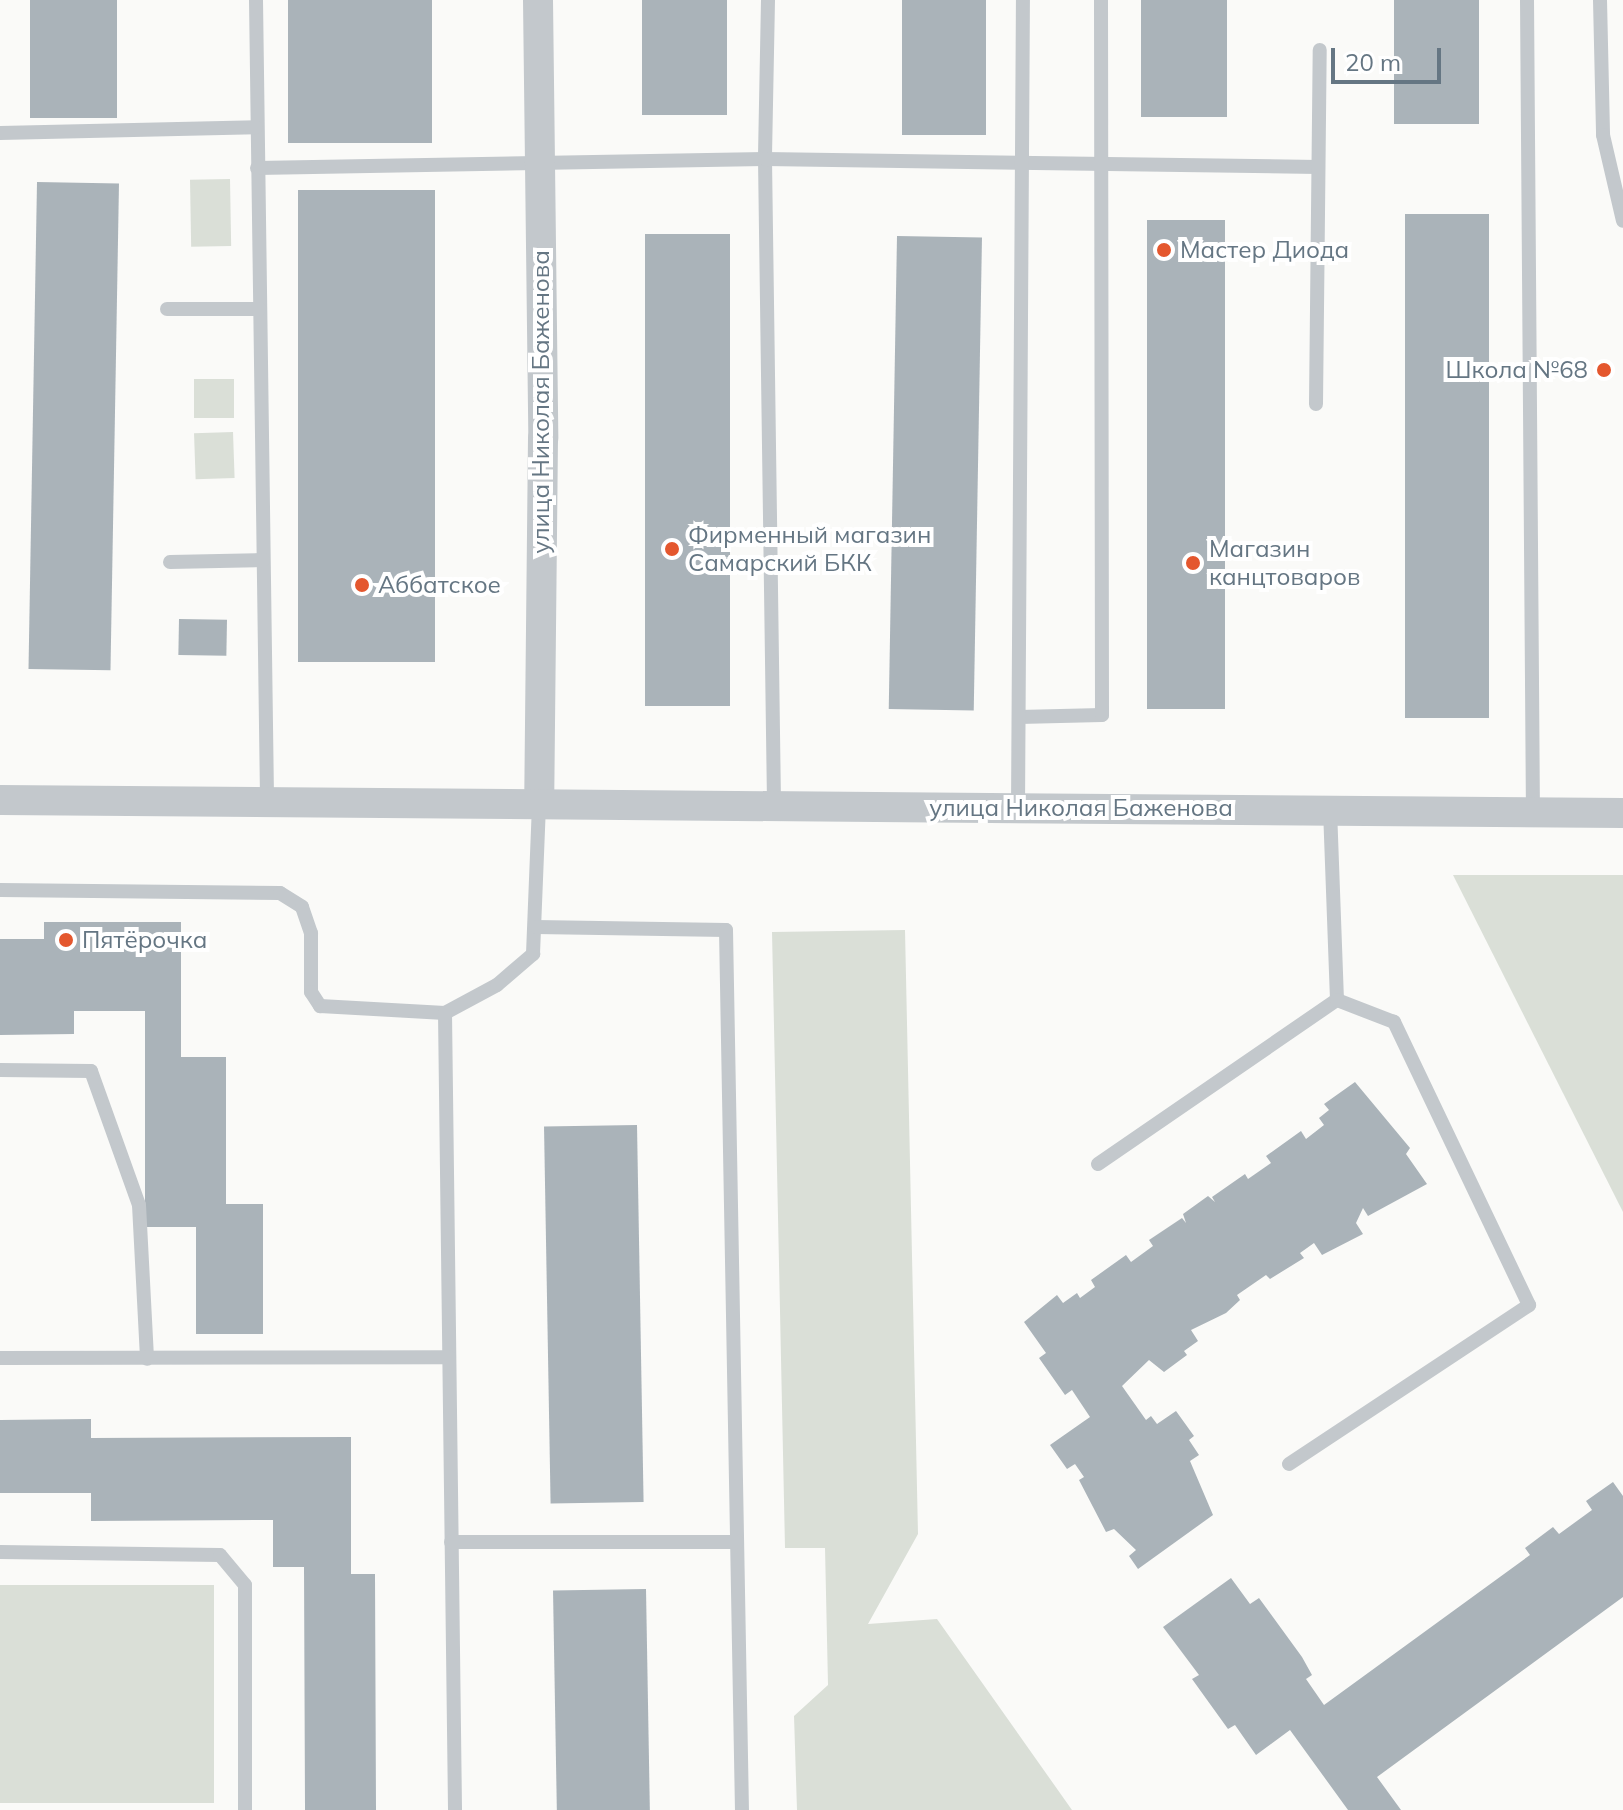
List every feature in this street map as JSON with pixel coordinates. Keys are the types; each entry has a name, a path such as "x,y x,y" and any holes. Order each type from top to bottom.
{"street":[{"name":"улица Николая Баженова","path":"538,0 543,438 539,804"},
{"name":"улица Николая Баженова","path":"0,800 1623,813"}],"lane":[{"path":"256,0 267,802"},
{"path":"768,0 765,159 774,806"},
{"path":"1018,808 1023,0"},
{"path":"1019,717 1102,715 1101,0"},
{"path":"1527,0 1533,812"},
{"path":"1600,0 1603,135 1623,221"},
{"path":"1316,404 1320,50"},
{"path":"0,133 256,127"},
{"path":"257,168 765,159 1318,167"},
{"path":"167,309 259,309"},
{"path":"170,562 263,560"},
{"path":"0,890 280,893 302,907 307,920 311,992 320,1006 445,1013 497,985 533,954 539,804"},
{"path":"1330,809 1337,1000"},
{"path":"536,927 726,930 742,1810"},
{"path":"1098,1164 1337,1000"},
{"path":"1289,1464 1529,1305 1394,1022 1337,1000"},
{"path":"445,1013 455,1810"},
{"path":"0,1070 91,1071 139,1205 147,1359"},
{"path":"0,1358 449,1357"},
{"path":"451,1542 737,1542"},
{"path":"0,1552 220,1555 245,1585 245,1810"}],"shaded area":[{"path":"230,179 231,246 191,247 190,180"},
{"path":"194,379 234,379 234,418 194,418"},
{"path":"233,432 235,478 196,479 194,433"},
{"path":"1453,875 1623,875 1623,1212"},
{"path":"905,930 918,1534 868,1624 937,1619 1072,1810 797,1810 794,1716 828,1685 825,1548 785,1548 772,932"},
{"path":"0,1585 214,1585 214,1803 0,1803"}],"building":[{"path":"30,0 117,0 117,118 30,118"},
{"path":"288,0 432,0 432,143 288,143"},
{"path":"642,0 727,0 727,115 642,115"},
{"path":"902,0 986,0 986,135 902,135"},
{"path":"1141,0 1227,0 1227,117 1141,117"},
{"path":"1394,0 1479,0 1479,124 1394,124"},
{"path":"37,182 119,183 110,670 29,669"},
{"path":"298,190 435,190 435,662 298,662"},
{"path":"1405,214 1489,214 1489,718 1405,718"},
{"path":"1147,220 1225,220 1225,709 1147,709"},
{"path":"645,234 730,234 730,706 645,706"},
{"path":"897,236 982,237 974,710 889,709"},
{"path":"179,619 227,620 226,656 178,655"},
{"path":"44,922 181,922 181,1057 226,1057 226,1204 263,1204 263,1334 196,1334 196,1227 145,1227 145,1011 74,1011 74,1034 0,1035 0,939 44,939"},
{"path":"1355,1082 1410,1148 1406,1154 1427,1184 1368,1216 1363,1208 1356,1223 1363,1234 1322,1255 1314,1243 1300,1253 1304,1258 1270,1279 1266,1275 1237,1295 1240,1300 1226,1313 1191,1330 1198,1341 1184,1351 1187,1355 1164,1372 1149,1360 1122,1386 1146,1420 1151,1416 1157,1424 1176,1411 1194,1436 1189,1440 1199,1455 1190,1461 1213,1515 1138,1569 1129,1556 1136,1550 1114,1529 1106,1532 1079,1480 1084,1477 1075,1464 1067,1469 1050,1445 1090,1417 1072,1390 1065,1395 1039,1358 1046,1353 1024,1322 1057,1295 1063,1303 1077,1293 1080,1298 1095,1287 1091,1280 1126,1255 1131,1262 1153,1246 1149,1240 1182,1218 1186,1223 1183,1214 1208,1196 1215,1202 1212,1197 1245,1174 1248,1179 1271,1163 1266,1156 1301,1131 1306,1139 1324,1125 1319,1118 1329,1110 1324,1104"},
{"path":"637,1125 644,1502 551,1504 544,1127"},
{"path":"91,1419 91,1438 351,1437 351,1574 375,1574 376,1810 305,1810 304,1567 273,1567 273,1520 91,1521 91,1493 0,1493 0,1420"},
{"path":"1613,1482 1623,1496 1623,1597 1377,1777 1401,1810 1348,1810 1290,1730 1256,1755 1235,1725 1228,1729 1192,1679 1199,1675 1163,1627 1231,1578 1250,1604 1259,1598 1302,1657 1312,1675 1306,1679 1324,1705 1530,1555 1525,1548 1553,1527 1559,1534 1592,1510 1586,1501"},
{"path":"646,1589 650,1810 557,1810 553,1591"}],"place":[{"name":"Мастер Диода","path":"1164,250"},
{"name":"Школа №68","path":"1604,370"},
{"name":"Фирменный магазин Самарский БКК","path":"672,549"},
{"name":"Магазин канцтоваров","path":"1193,563"},
{"name":"Аббатское","path":"362,585"},
{"name":"Пятёрочка","path":"66,940"}]}
